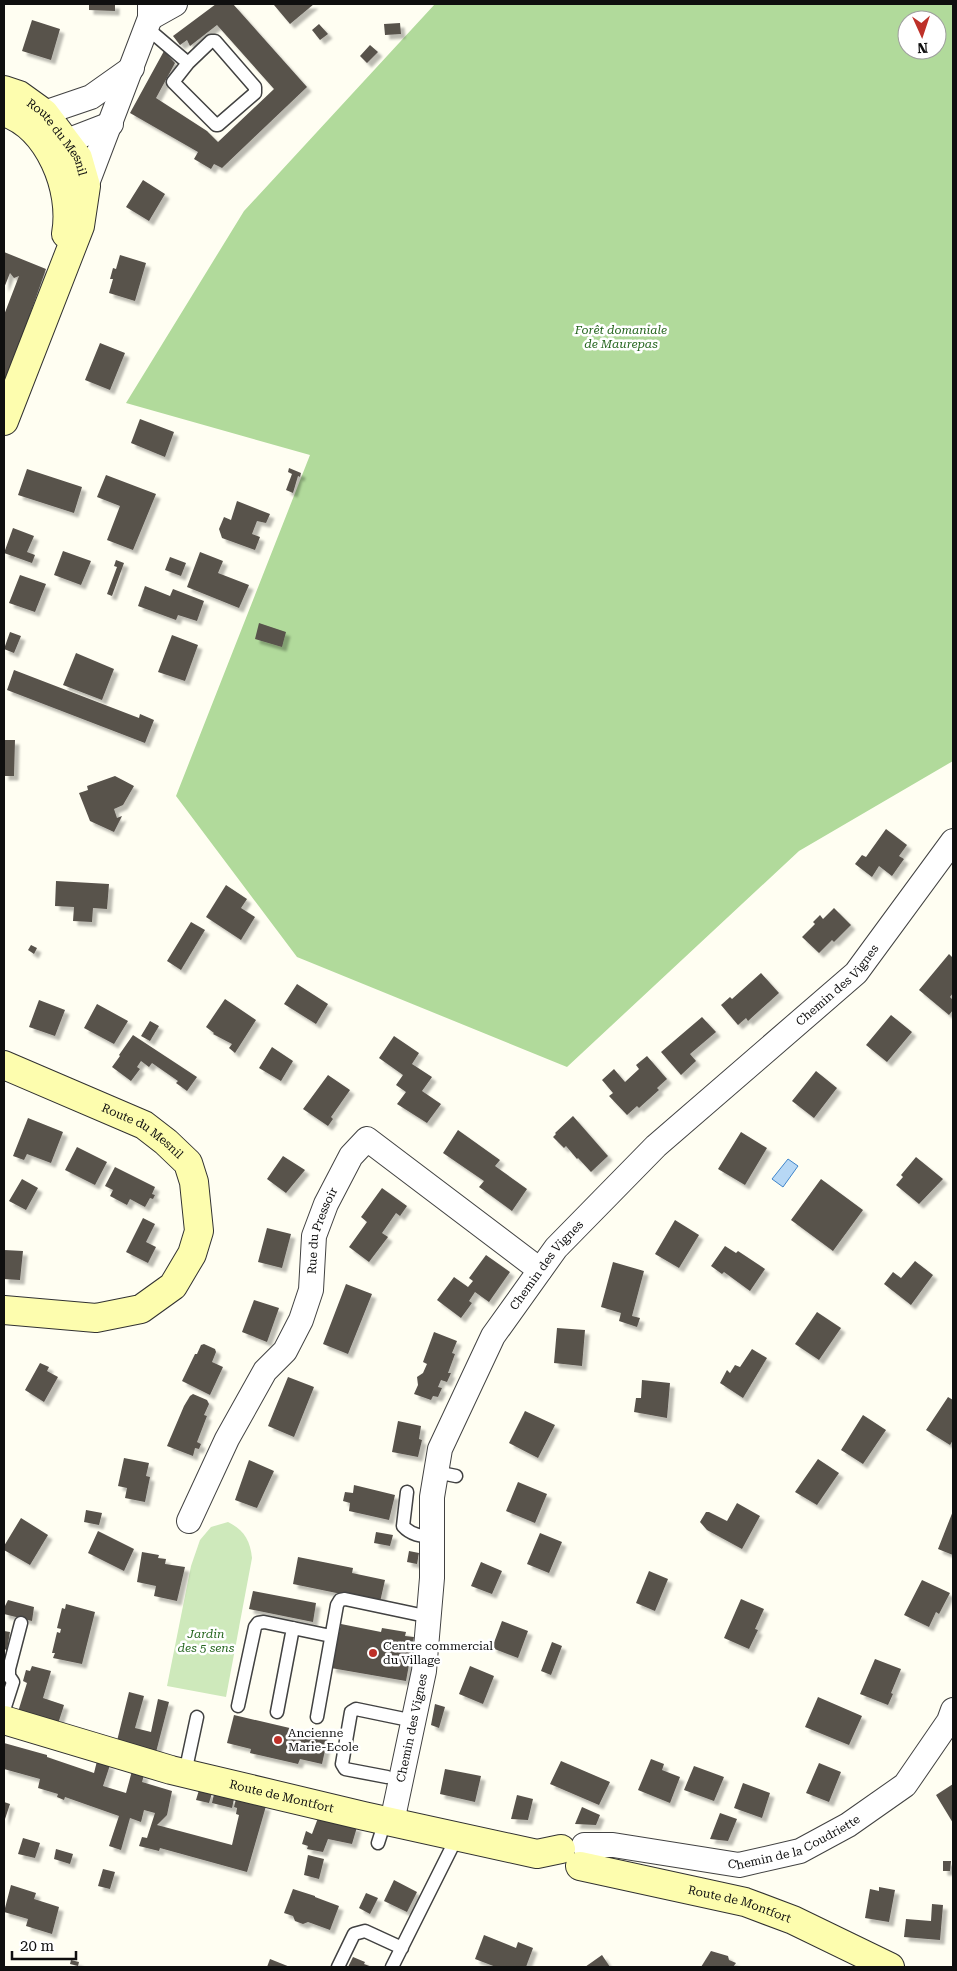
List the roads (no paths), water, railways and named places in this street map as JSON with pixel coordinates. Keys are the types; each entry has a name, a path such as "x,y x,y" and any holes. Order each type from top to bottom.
{"street":[{"path":"86,186 132,68 149,17 175,4"},
{"path":"44,113 91,97 132,68"},
{"name":"Route du Mesnil","path":"4,90 19,95 44,113 55,142 57,166 64,192 68,220 56,287"},
{"name":"Route du Mesnil","path":"4,112 28,125 78,158 86,186 80,226 4,421"},
{"path":"55,142 111,124"},
{"name":"Chemin des Vignes","path":"396,1830 424,1671 430,1617 438,1576 432,1537 432,1497 446,1474 440,1449 493,1336 556,1248 656,1146 856,973 953,841"},
{"name":"Route du Mesnil","path":"4,1065 144,1125 166,1142 188,1164 194,1182 198,1231 192,1254 173,1286 141,1309 96,1318 4,1310"},
{"name":"Rue du Pressoir","path":"189,1521 227,1439 265,1371 286,1352 301,1320 311,1290 314,1236 326,1204 351,1156 366,1139 540,1270"},
{"name":"Chemin de la Coudriette","path":"575,1854 613,1845 739,1865 800,1851 848,1824 905,1785 948,1721 953,1710"},
{"name":"Route de Montfort","path":"4,1720 185,1773 396,1830 457,1837 536,1854 575,1854 745,1902 793,1920 890,1967"}],"lane":[{"path":"149,17 188,63"},
{"path":"211,41 215,41 255,87 255,93 216,125 173,82 188,63 211,41"},
{"path":"407,1492 403,1526 408,1532 432,1537"},
{"path":"317,1717 337,1605 340,1600 346,1599 430,1617"},
{"path":"238,1706 255,1627 258,1623 264,1622 331,1636"},
{"path":"4,1710 13,1682 8,1676 21,1623"},
{"path":"277,1712 293,1628"},
{"path":"387,1777 345,1770 343,1767 351,1712 356,1709 414,1722"},
{"path":"185,1773 197,1717"},
{"path":"392,1967 457,1837"},
{"path":"338,1967 354,1934 359,1931 365,1931 402,1948"}],"water":[{"path":"788,1159 798,1166 783,1187 772,1179"}],"place":[{"name":"Centre commercial du Village","path":"373,1653"},
{"name":"Ancienne Marie-Ecole","path":"278,1740"}],"park label":[{"name":"Forêt domaniale de Maurepas","path":"621,337"},
{"name":"Jardin des 5 sens","path":"206,1641"}]}
